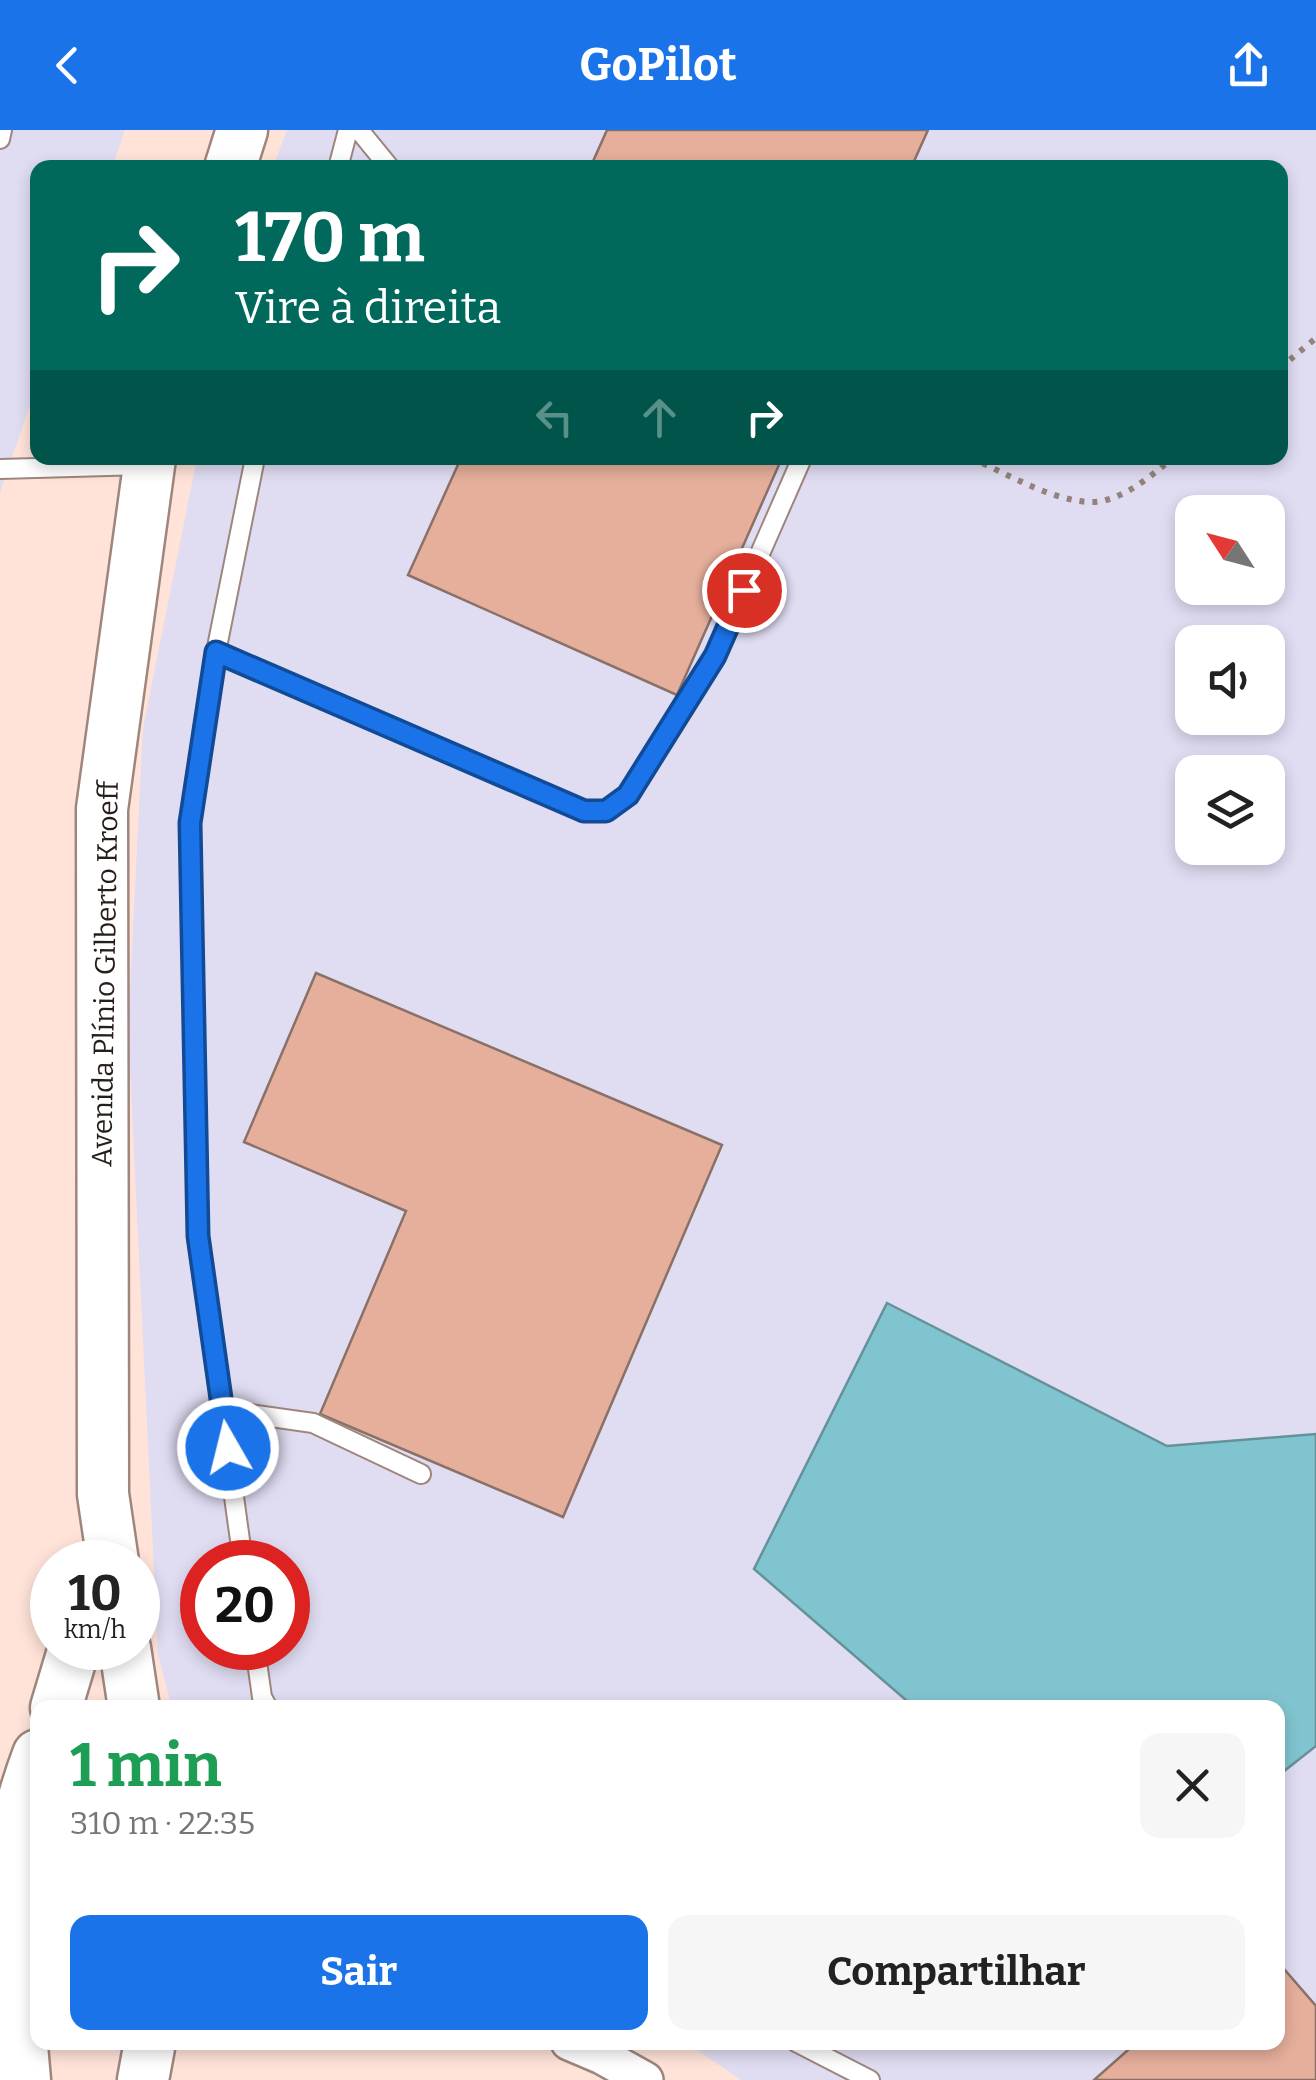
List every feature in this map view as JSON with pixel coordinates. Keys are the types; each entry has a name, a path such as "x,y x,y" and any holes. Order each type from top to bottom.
{"main road":[{"path":"233,160 242,130"},
{"name":"Avenida Plínio Gilberto Kroeff","path":"110,1540 103,1494 102,809 148,465"},
{"name":"Avenida Plínio Gilberto Kroeff","path":"94,1540 103,1494"},
{"path":"58,1700 67,1670"},
{"path":"128,1670 133,1700"},
{"path":"25,2080 17,1944 7,1878 19,1801 30,1775"}],"street":[{"path":"588,2050 645,2080"}],"lane":[{"path":"0,140 2,130"},
{"path":"340,160 348,130"},
{"path":"359,130 383,160"},
{"path":"0,469 74,465"},
{"path":"240,1540 198,1236 190,823 216,652 254,465"},
{"path":"216,652 584,811 606,811 628,795 715,656 799,465"},
{"path":"222,1410 312,1422 420,1474"},
{"path":"258,1670 264,1700"},
{"path":"812,2050 870,2080"}],"path":[{"path":"1288,361 1316,338"},
{"path":"987,465 1065,499 1103,502 1141,484 1164,465"}],"shaded area":[{"path":"0,130 125,130 114,160 30,160 30,405 0,493"},
{"path":"287,130 1316,130 1316,2080 741,2080 697,2050 1285,2050 1285,1700 170,1700 160,1663 160,1540 153,1540 128,1027 143,728 196,465 1288,465 1288,160 276,160"}],"water":[{"path":"887,1303 1167,1446 1316,1434 1316,1746 1285,1770 1285,1700 906,1700 754,1569"}],"building":[{"path":"607,130 928,130 915,160 594,160"},
{"path":"458,465 779,465 677,695 408,575"},
{"path":"316,973 722,1145 563,1517 320,1414 406,1211 244,1142"},
{"path":"1285,1970 1316,2006 1316,2080 1094,2080 1128,2050 1285,2050"}],"route":[{"path":"228,1448 198,1236 190,823 216,652 584,811 606,811 628,795 698,684 744,590"}]}
